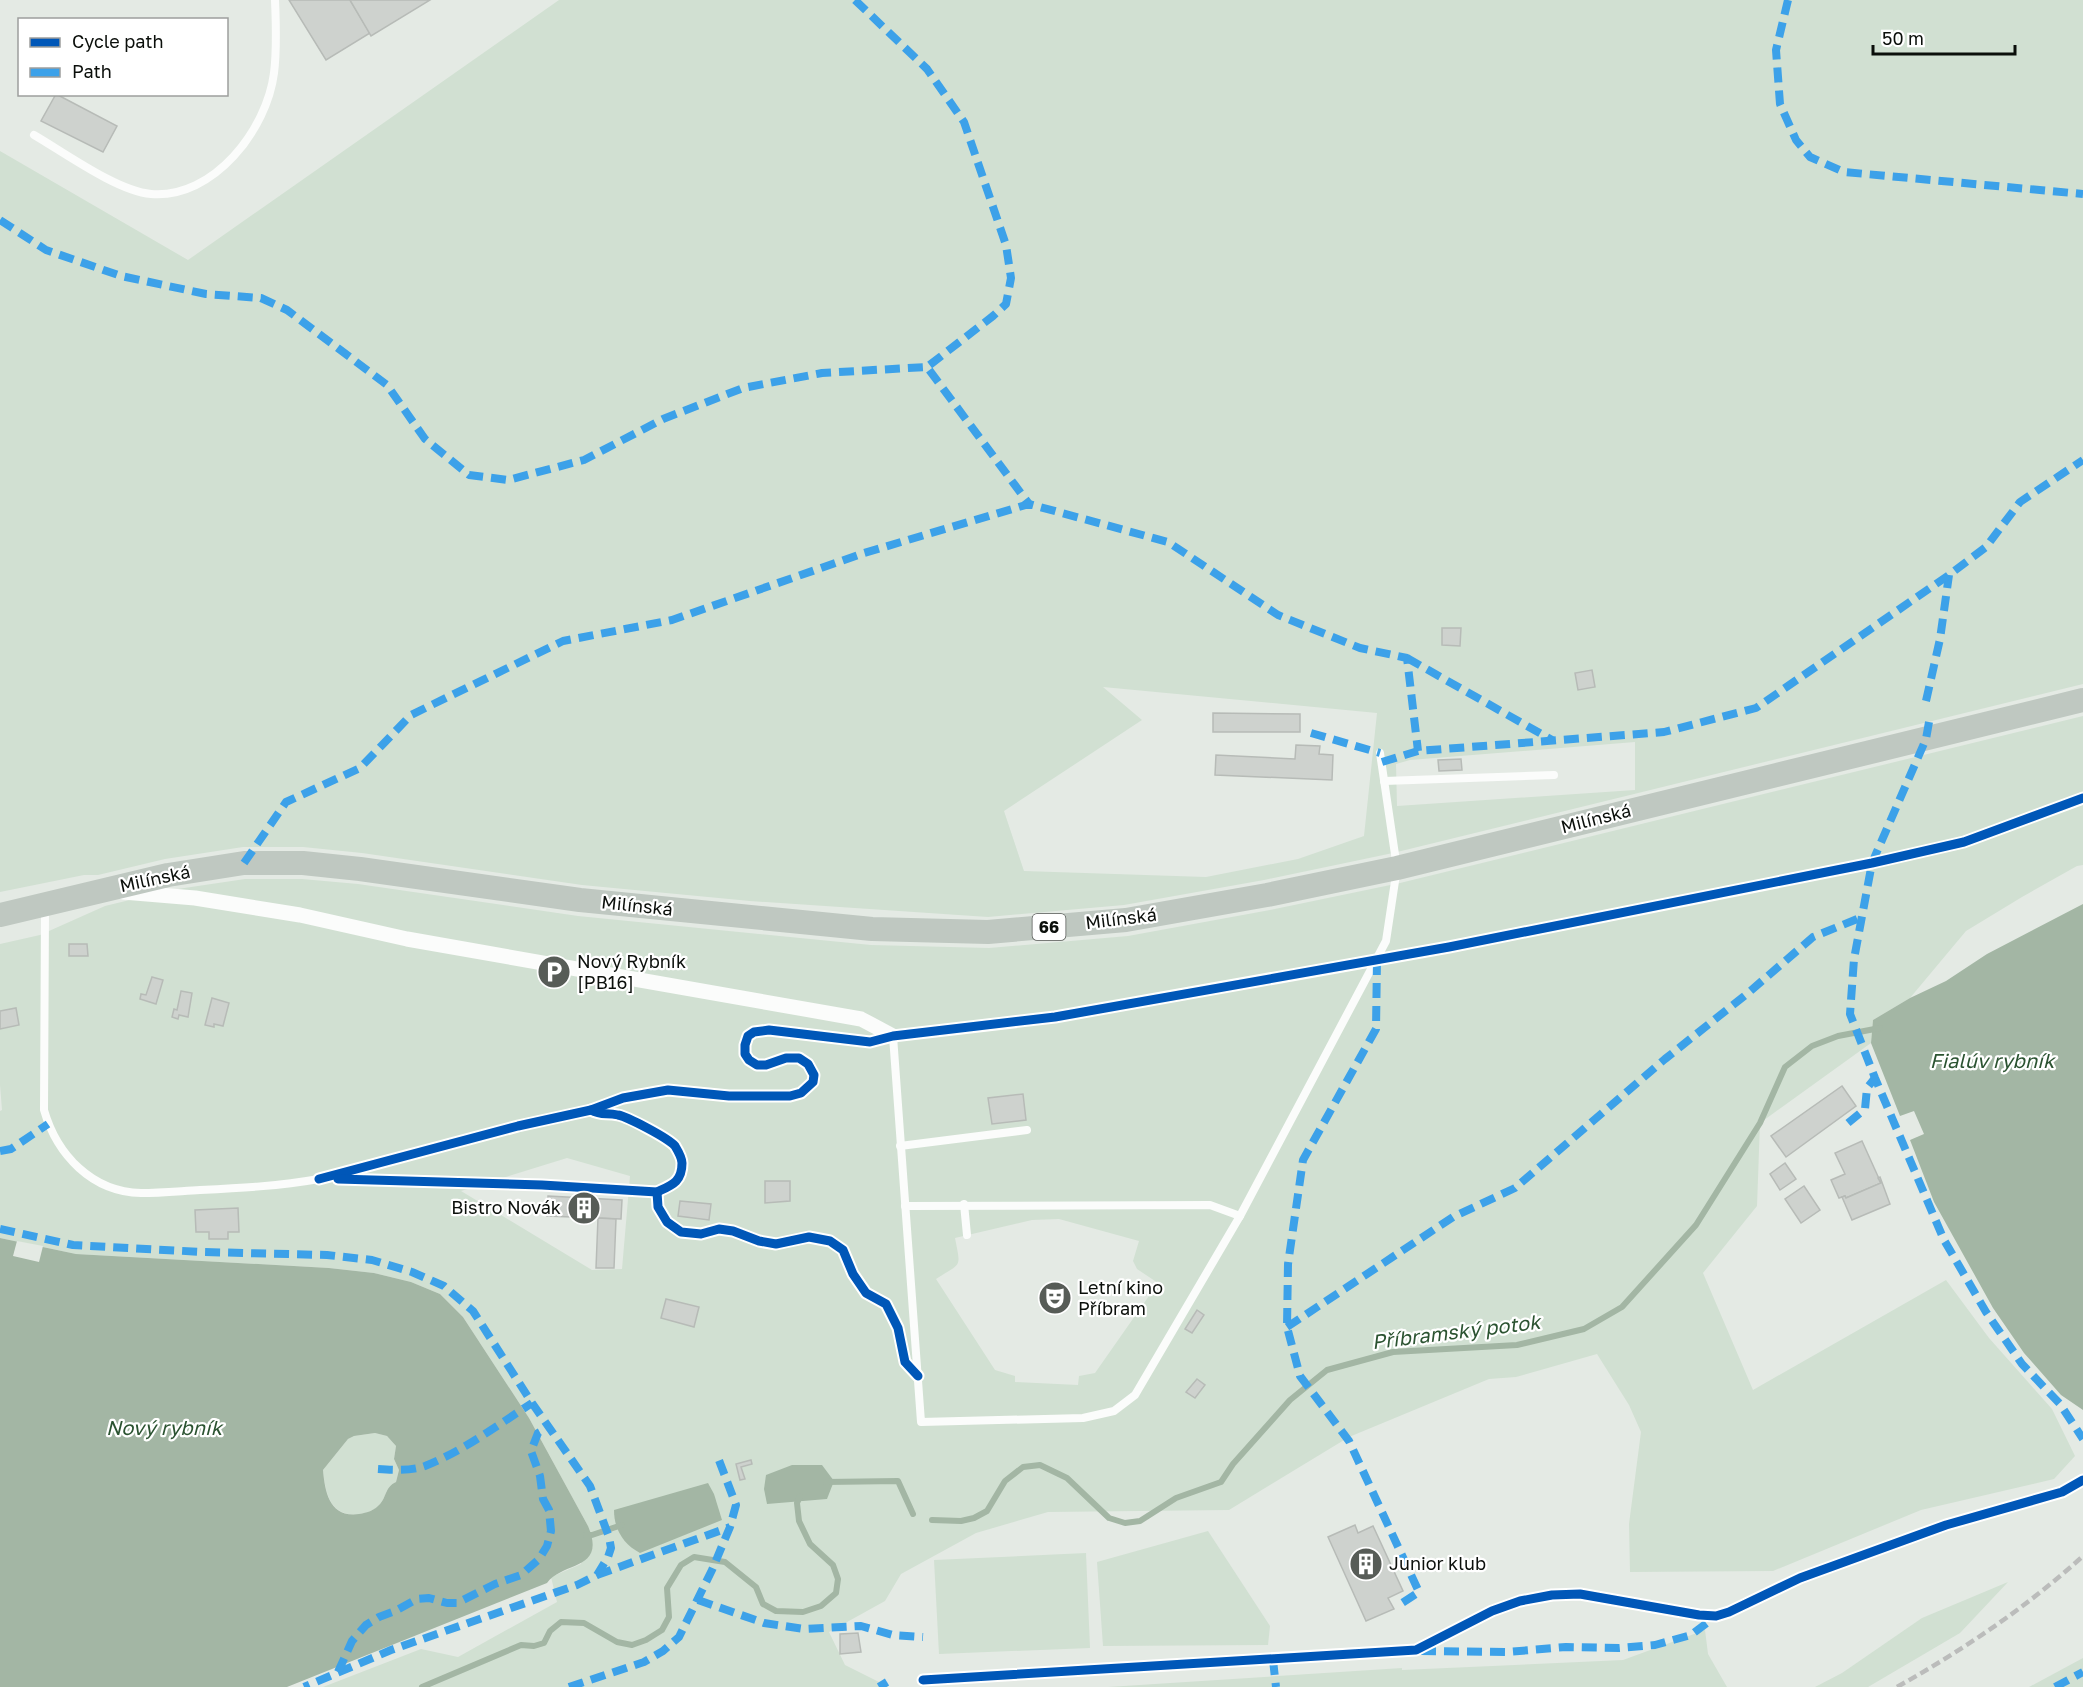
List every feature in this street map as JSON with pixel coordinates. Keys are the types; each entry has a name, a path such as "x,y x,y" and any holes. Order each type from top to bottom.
{"main road":[{"name":"Milínská","path":"0,915 168,875 244,863 303,863 592,901 872,929 988,932 1126,920 1267,895 1397,868 2083,700"}],"street":[{"path":"101,891 195,898 300,915 407,939 861,1020 893,1036"}],"lane":[{"path":"34,135 131,190 152,194 195,186 223,168 262,115 274,74 275,0"},
{"path":"893,1036 921,1422 1083,1418 1114,1411 1135,1395 1240,1216 1386,941 1397,868 1380,753"},
{"path":"1384,781 1554,775"},
{"path":"45,904 44,1110 48,1124 64,1153 87,1176 112,1188 139,1193 272,1187 319,1179"},
{"path":"900,1146 1027,1130"},
{"path":"904,1206 964,1204 1210,1205 1240,1216"},
{"path":"964,1204 967,1235"}],"shaded area":[{"path":"559,0 2083,0 2083,684 1393,853 1264,880 1124,905 988,917 750,901 582,885 362,853 303,847 243,847 165,859 98,875 84,875 0,892 0,151 188,260","holes":["1103,687 1377,713 1364,836 1298,859 1206,877 1024,871 1004,811 1142,720","1635,742 1635,790 1397,806 1396,764 1410,760"]},
{"path":"2083,716 2083,865 2077,866 2022,897 1966,931 1910,998 1873,1020 1871,1043 1760,1123 1757,1206 1703,1273 1753,1390 1946,1280 1989,1338 2052,1409 2075,1456 2054,1479 1921,1510 1773,1571 1630,1572 1629,1524 1641,1432 1629,1405 1597,1354 1516,1377 1489,1379 1349,1437 1229,1510 1048,1512 976,1533 901,1574 885,1601 829,1632 845,1665 889,1687 323,1687 421,1649 458,1657 557,1602 551,1577 581,1564 588,1526 529,1418 463,1317 440,1294 411,1282 374,1273 329,1268 76,1254 0,1238 0,1111 2,1110 0,944 40,935 105,906 171,890 245,879 302,879 358,884 578,916 871,945 989,948 1128,936 1400,883","holes":["567,1158 630,1176 622,1269 592,1270 461,1191","1059,1219 1139,1241 1133,1261 1137,1269 1158,1283 1095,1373 1079,1376 1078,1385 1015,1382 1015,1376 995,1370 936,1279 958,1264 955,1238 1032,1220"]},
{"path":"375,1433 387,1436 396,1446 394,1459 399,1470 396,1482 390,1486 382,1501 373,1510 359,1514 341,1512 335,1508 328,1495 323,1470 348,1439"},
{"path":"1208,1531 1270,1626 1268,1645 1103,1646 1097,1562"},
{"path":"1086,1553 1090,1648 939,1654 934,1560"},
{"path":"2008,1582 1960,1633 1868,1687 1815,1687 1842,1673 1922,1618"},
{"path":"1705,1630 1708,1654 1727,1687 1108,1687 1402,1668 1402,1670 1623,1660"},
{"path":"2083,1658 2083,1687 2029,1687"}],"water":[{"name":"Fialúv rybník","path":"2083,904 2083,1410 2061,1395 2024,1353 1993,1308 1934,1202 1910,1140 1924,1134 1914,1111 1900,1116 1871,1043 1873,1020 1910,998 1946,981 1987,954"},
{"name":"Nový rybník","path":"0,1238 76,1254 329,1268 374,1273 411,1282 440,1294 463,1317 529,1418 588,1526 592,1540 592,1551 588,1558 554,1576 547,1583 287,1687 0,1687","holes":["375,1433 387,1436 396,1446 394,1459 399,1470 396,1482 390,1486 382,1501 373,1510 359,1514 341,1512 331,1502 325,1487 323,1470 348,1439"]},
{"path":"792,1465 822,1465 834,1481 827,1499 767,1504 764,1489 766,1475"},
{"path":"708,1483 722,1520 640,1553 624,1540 618,1530 614,1510"}],"pier":[{"path":"17,1241 43,1246 39,1262 13,1256"}],"building":[{"path":"289,0 350,0 370,33 326,60"},
{"path":"350,0 430,0 371,36"},
{"path":"55,96 60,96 117,126 103,152 41,121"},
{"path":"1442,628 1461,628 1460,646 1442,645"},
{"path":"1592,670 1595,687 1578,690 1575,673"},
{"path":"1213,713 1300,714 1300,732 1213,732"},
{"path":"1296,745 1320,746 1319,754 1333,755 1332,780 1215,775 1216,755 1295,759"},
{"path":"1461,759 1462,770 1439,771 1438,760"},
{"path":"69,944 87,944 88,956 69,956"},
{"path":"152,977 163,980 156,1004 140,999 141,994 146,995"},
{"path":"181,991 192,993 188,1017 179,1015 178,1019 172,1017 174,1009 177,1010"},
{"path":"212,998 229,1003 223,1026 205,1025"},
{"path":"16,1008 19,1025 0,1029 0,1011"},
{"path":"1842,1086 1856,1106 1786,1157 1771,1136"},
{"path":"1023,1094 1026,1120 992,1124 988,1098"},
{"path":"1862,1141 1881,1183 1846,1198 1845,1196 1839,1198 1831,1180 1845,1174 1835,1153"},
{"path":"1785,1163 1796,1179 1780,1190 1770,1174"},
{"path":"1880,1177 1890,1204 1852,1220 1842,1197 1846,1198 1881,1183 1878,1178"},
{"path":"765,1181 790,1181 790,1201 765,1203"},
{"path":"1804,1186 1820,1210 1801,1223 1785,1199"},
{"name":"Bistro Novák","path":"548,1196 622,1200 621,1219 547,1216"},
{"path":"680,1201 711,1204 709,1220 678,1216"},
{"path":"238,1208 239,1232 228,1232 228,1239 209,1239 209,1232 196,1232 195,1210"},
{"path":"598,1218 616,1219 614,1268 596,1268"},
{"path":"666,1299 699,1307 694,1327 661,1318"},
{"path":"1197,1310 1204,1315 1192,1333 1185,1329"},
{"path":"1197,1379 1205,1385 1195,1398 1186,1392"},
{"path":"751,1460 752,1464 741,1467 745,1479 740,1480 736,1464"},
{"name":"Junior klub","path":"1355,1525 1358,1533 1373,1526 1403,1591 1388,1598 1394,1609 1366,1621 1328,1537"},
{"path":"858,1633 861,1652 840,1654 840,1634"}],"waterway":[{"name":"Příbramský potok","path":"932,1520 961,1521 974,1518 987,1511 1005,1481 1023,1467 1040,1465 1067,1478 1109,1518 1125,1523 1140,1521 1176,1498 1221,1482 1233,1464 1290,1400 1327,1370 1393,1352 1517,1345 1584,1329 1622,1307 1696,1225 1760,1123 1785,1067 1812,1046 1838,1036 1880,1028"},
{"name":"Příbramský potok","path":"826,1482 898,1481 913,1514"},
{"name":"Příbramský potok","path":"422,1687 521,1645 534,1646 544,1643 550,1631 561,1622 584,1623 617,1642 632,1645 646,1640 662,1630 669,1617 667,1588 681,1565 694,1557 725,1562 756,1587 763,1604 776,1611 803,1612 821,1606 836,1593 838,1579 833,1565 810,1544 799,1521 797,1503 800,1496"},
{"path":"586,1535 622,1525"}],"railway":[{"path":"1897,1687 1994,1627 2040,1593 2083,1556"}],"marked path":[{"path":"855,0 927,69 964,122 1006,245 1011,278 1006,304 927,367"},
{"path":"1788,0 1776,50 1780,104 1796,140 1810,157 1844,172 2083,194"},
{"path":"0,220 46,250 121,276 206,294 261,298 287,310 387,385 425,439 469,475 508,480 584,460 663,419 743,388 822,373 927,367 1029,504"},
{"path":"1382,762 1418,751 1664,732 1756,708 1986,547 2020,502 2083,460"},
{"path":"244,863 286,802 360,768 411,715 563,641 672,620 864,553 1029,504 1168,542 1278,615 1360,648 1407,658 1418,751"},
{"path":"1926,701 1940,639 1949,575"},
{"path":"1407,658 1552,740"},
{"path":"1929,722 1926,739 1872,863 1854,959 1850,1014 1944,1240 1986,1312 2022,1364 2060,1404 2083,1439"},
{"path":"1311,733 1380,753"},
{"path":"1287,1327 1453,1217 1515,1188 1665,1059 1748,993 1813,937 1862,917"},
{"path":"1377,960 1376,1029 1303,1160 1288,1264 1287,1327 1300,1376 1349,1441 1419,1592 1402,1603"},
{"path":"1848,1123 1865,1109 1867,1088 1875,1078"},
{"path":"0,1151 11,1149 48,1124"},
{"path":"0,1229 73,1245 203,1252 327,1255 372,1260 412,1272 444,1286 473,1311 532,1403 590,1486 611,1548 597,1575 577,1585 391,1650 304,1687"},
{"path":"378,1469 396,1470 425,1466 467,1445 532,1403"},
{"path":"338,1672 352,1641 366,1625 379,1617 417,1599 429,1598 457,1603 495,1584 521,1575 539,1559 547,1546 551,1531 549,1510 543,1499 540,1476 531,1451 538,1433 549,1427"},
{"path":"569,1687 644,1662 663,1651 679,1637 712,1570 730,1527 736,1505 717,1455"},
{"path":"597,1575 730,1527"},
{"path":"698,1600 764,1623 804,1629 861,1626 893,1635 923,1637"},
{"path":"1421,1651 1507,1652 1566,1647 1619,1648 1655,1645 1691,1635 1716,1616"},
{"path":"1273,1660 1276,1687"},
{"path":"2055,1687 2083,1672"},
{"path":"879,1687 887,1682"}],"cycle path":[{"path":"319,1179 518,1126 591,1110 623,1098 668,1090 729,1096 790,1096 801,1093 813,1082 814,1075 808,1064 799,1058 786,1058 766,1065 757,1065 749,1060 745,1054 745,1045 748,1036 754,1032 769,1030 870,1042 893,1036 1055,1017 1449,947 1872,863 1964,842 2083,798"},
{"path":"338,1179 542,1185 657,1192 672,1185 678,1179 682,1161 671,1142 623,1117 591,1110"},
{"path":"657,1192 658,1207 667,1222 681,1232 701,1234 719,1229 776,1244 809,1237 830,1241 843,1250 853,1274 866,1293 886,1304 898,1328 905,1362 918,1376"},
{"path":"923,1680 1416,1650 1492,1611 1520,1601 1552,1595 1580,1594 1716,1616 1800,1578 1946,1525 2062,1492 2083,1480"}],"place":[{"name":"Nový Rybník [PB16]","path":"554,972"},
{"name":"Bistro Novák","path":"584,1208"},
{"name":"Letní kino Příbram","path":"1055,1298"},
{"name":"Junior klub","path":"1366,1564"}]}
